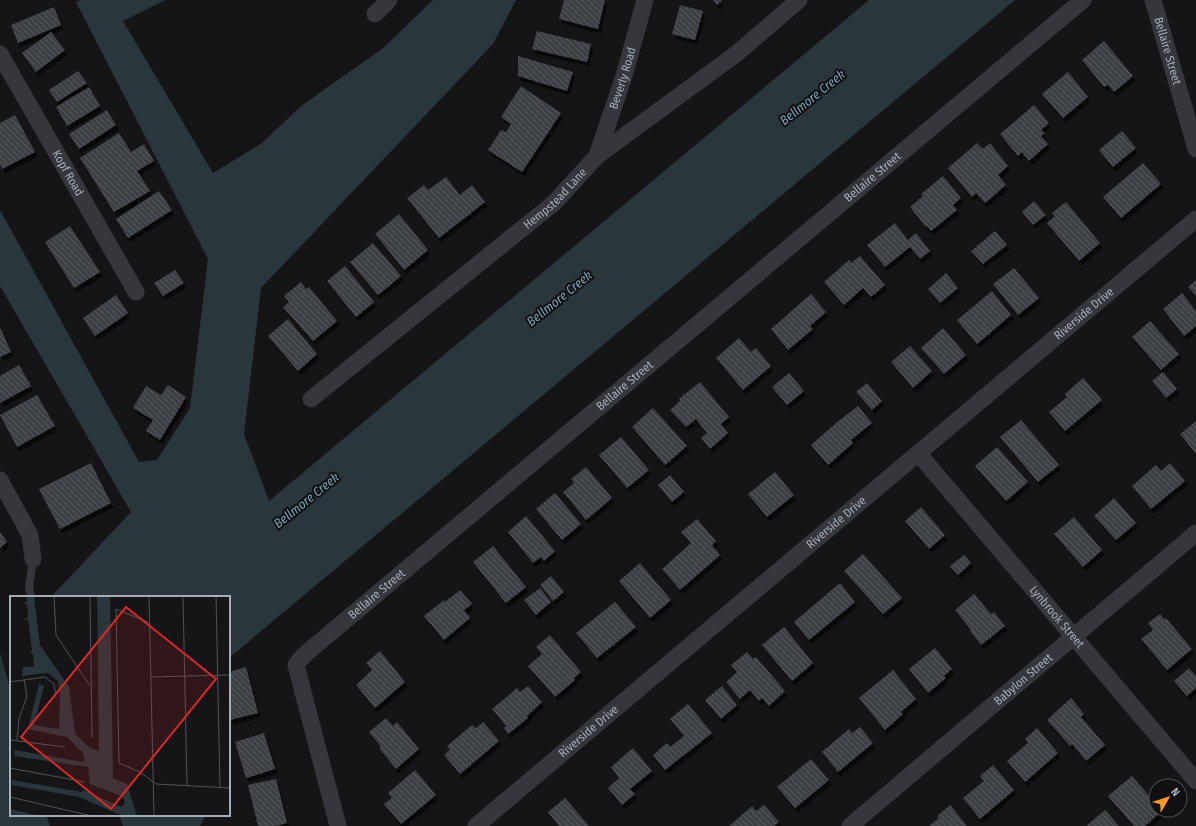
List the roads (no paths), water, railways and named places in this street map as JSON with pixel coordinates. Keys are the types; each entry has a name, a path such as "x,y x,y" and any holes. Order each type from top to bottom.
{"street":[{"path":"375,14 389,0"},
{"name":"Beverly Road","path":"597,156 624,76 645,0"},
{"name":"Hempstead Lane","path":"311,399 554,203 597,156 736,54 800,0"},
{"name":"Bellaire Street","path":"338,826 296,665 302,656 1083,0"},
{"name":"Bellaire Street","path":"1153,0 1196,148"},
{"name":"Kopf Road","path":"0,54 136,292"},
{"name":"Riverside Drive","path":"476,826 1196,219"},
{"name":"Lynbrook Street","path":"918,453 1196,781"},
{"path":"0,480 30,535 33,559"},
{"name":"Babylon Street","path":"850,826 1196,533"}],"lane":[{"path":"31,596 29,587 33,559"}],"water":[{"name":"Bellmore Creek","path":"81,0 165,0 123,21 213,173 262,143 301,106 382,49 433,0 516,0 493,44 261,288 244,434 269,501 869,0 1015,0 230,657 230,596 52,596 131,512 0,286 0,210 139,462 157,460 190,408 208,259 76,2"},
{"path":"0,653 10,688 10,816 46,816 50,826 0,826"},
{"path":"119,816 205,816 200,826 123,826"}]}
